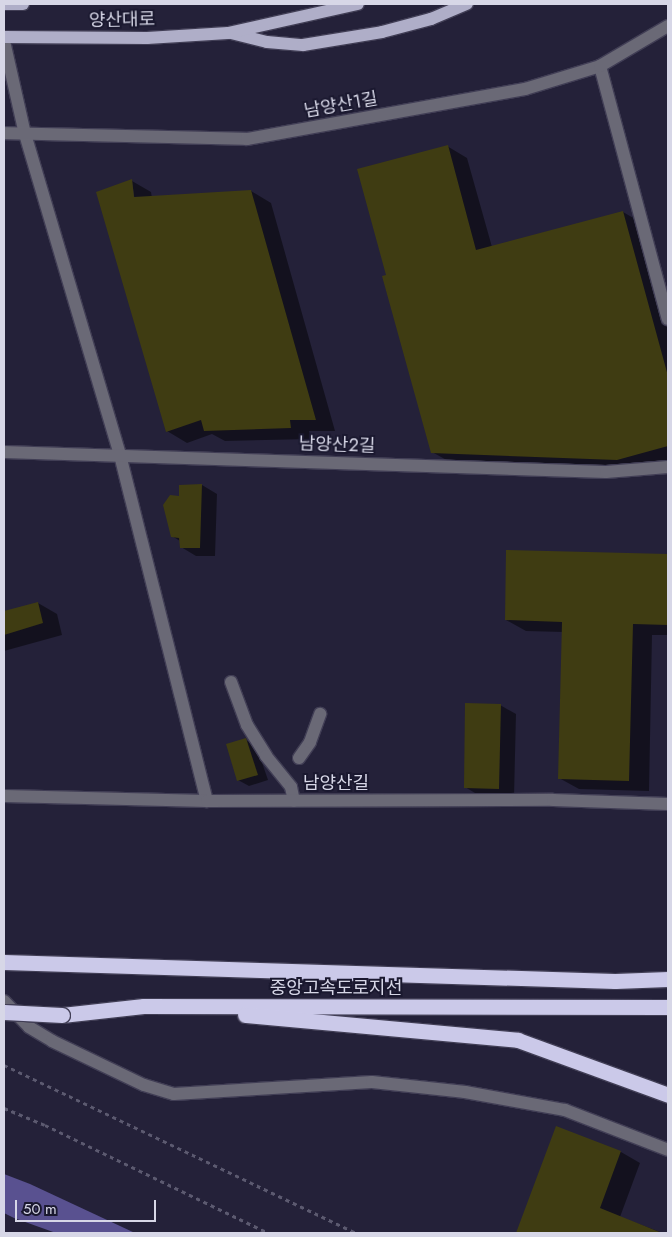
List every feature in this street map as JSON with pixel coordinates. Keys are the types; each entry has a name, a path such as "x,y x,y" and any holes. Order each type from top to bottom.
{"highway":[{"name":"중앙고속도로지선","path":"4,962 615,981 668,979"},
{"path":"615,981 668,974"},
{"name":"중앙고속도로지선","path":"4,1012 62,1015 144,1006 668,1007"},
{"path":"144,1006 518,1040 668,1095"}],"main road":[{"path":"4,4 23,4"},
{"name":"양산대로","path":"4,39 147,38 228,33 358,4"},
{"path":"228,33 267,42 303,45 382,32 431,19 467,4"}],"street":[{"name":"남양산1길","path":"4,134 247,140 525,89 600,66 668,26"},
{"path":"4,39 25,134 120,455 207,801"},
{"path":"600,66 668,319"},
{"name":"남양산2길","path":"4,452 606,472 668,467"},
{"path":"231,682 247,725 266,756 291,787 294,801"},
{"path":"299,758 310,742 320,714"},
{"name":"남양산길","path":"4,796 207,801 553,800 668,804"},
{"path":"4,1001 29,1027 52,1041 144,1084 174,1094 372,1082 465,1092 565,1110 668,1150"}],"path":[{"path":"4,1066 357,1233"},
{"path":"4,1108 268,1233"}],"shaded area":[{"path":"4,1174 30,1184 135,1233 56,1233 14,1218 4,1213"}],"building":[{"path":"448,145 476,250 623,211 668,376 668,446 617,460 431,453 382,276 386,275 357,169"},
{"path":"132,179 134,197 251,190 316,420 290,420 291,428 204,431 201,420 166,432 96,192"},
{"path":"202,484 200,548 180,548 179,538 171,537 163,505 170,495 179,496 179,485"},
{"path":"506,550 668,554 668,625 633,624 629,781 558,779 562,622 505,620"},
{"path":"38,602 43,623 4,635 4,611"},
{"path":"465,703 501,704 499,789 464,788"},
{"path":"246,738 258,775 237,781 226,744"},
{"path":"556,1126 621,1151 600,1208 662,1233 516,1233"}]}
